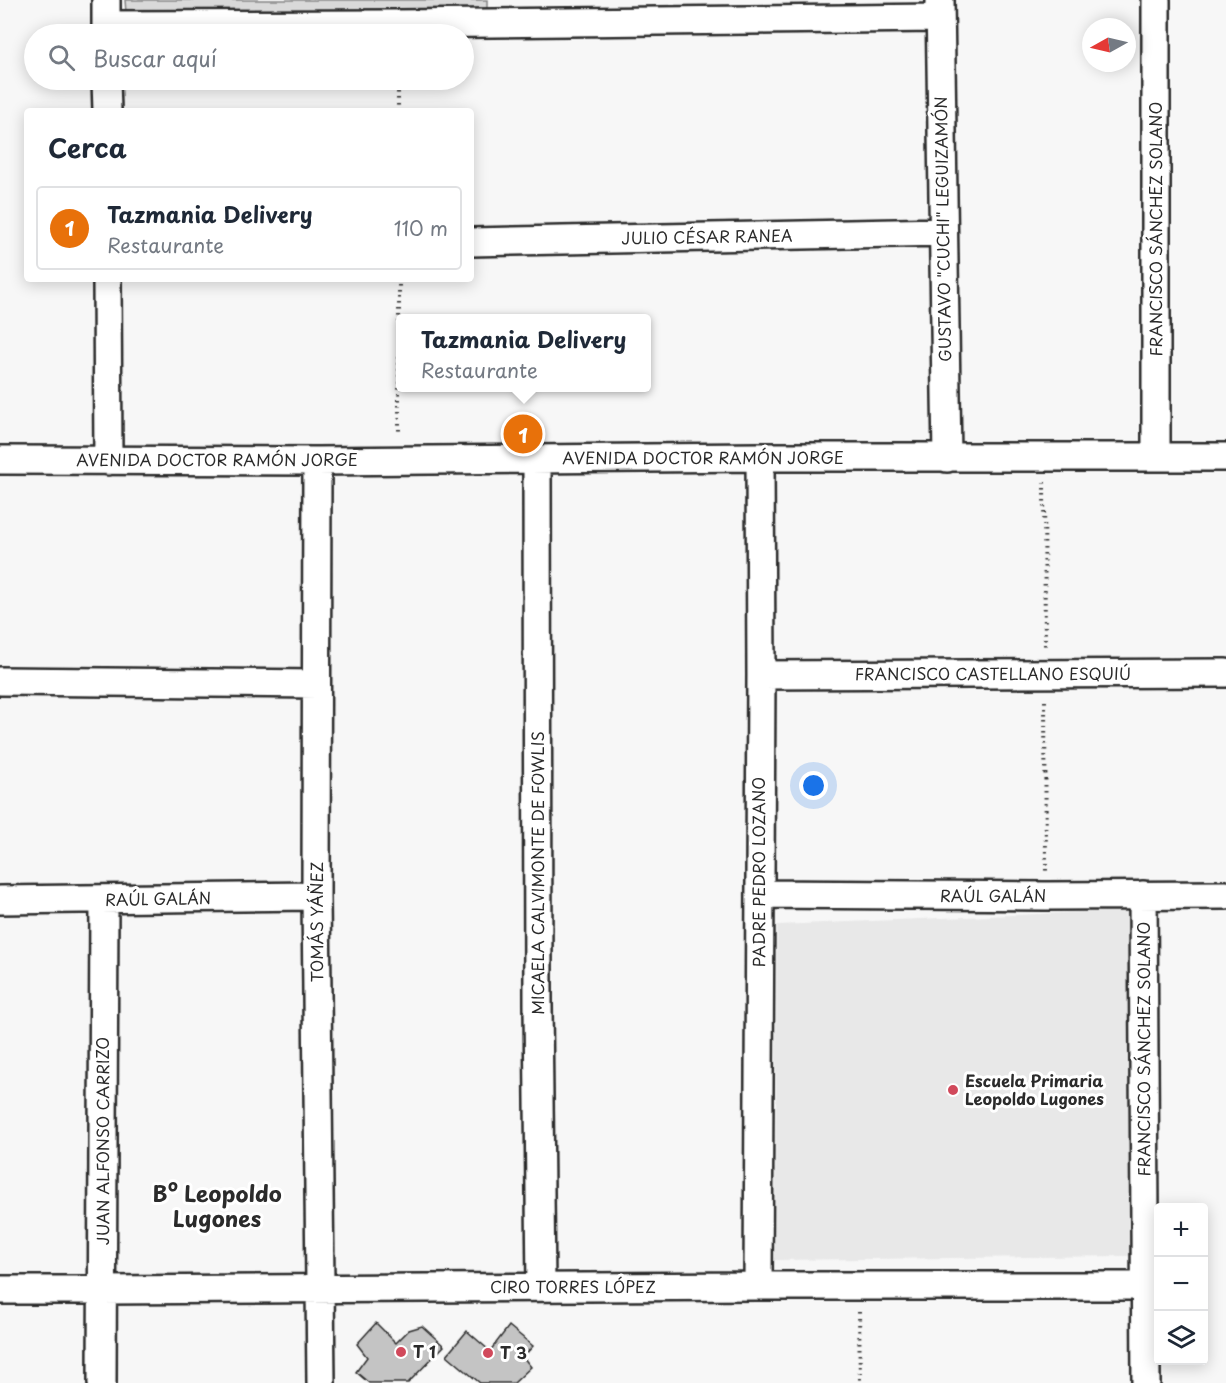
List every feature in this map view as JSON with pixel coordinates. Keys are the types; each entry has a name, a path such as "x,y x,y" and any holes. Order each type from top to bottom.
{"street":[{"name":"FRANCISCO SÁNCHEZ SOLANO","path":"1156,0 1156,458"},
{"path":"106,20 504,11 940,9"},
{"name":"GUSTAVO \"CUCHI\" LEGUIZAMÓN","path":"940,9 947,458"},
{"path":"106,90 107,108"},
{"name":"JULIO CÉSAR RANEA","path":"474,242 943,232"},
{"path":"107,282 108,461"},
{"name":"PADRE PEDRO LOZANO","path":"758,1286 760,457"},
{"name":"AVENIDA DOCTOR RAMÓN JORGE","path":"0,460 1226,457"},
{"name":"MICAELA CALVIMONTE DE FOWLIS","path":"537,459 541,1287"},
{"name":"TOMÁS YÁÑEZ","path":"317,461 316,897 321,1383"},
{"name":"FRANCISCO CASTELLANO ESQUIÚ","path":"761,675 1226,673"},
{"path":"0,681 316,684"},
{"name":"RAÚL GALÁN","path":"760,894 1226,895"},
{"name":"FRANCISCO SÁNCHEZ SOLANO","path":"1143,895 1146,1383"},
{"name":"RAÚL GALÁN","path":"0,900 316,897"},
{"name":"JUAN ALFONSO CARRIZO","path":"102,1383 104,900"},
{"name":"CIRO TORRES LÓPEZ","path":"0,1290 758,1286 1146,1287"}],"path":[{"path":"398,90 398,108"},
{"path":"399,282 399,314"},
{"path":"400,392 400,459"},
{"path":"859,1287 860,1383"}],"shaded area":[{"path":"125,0 487,0 487,10 126,12"},
{"name":"Escuela Primaria Leopoldo Lugones","path":"1132,910 1130,1256 775,1260 777,925"}],"building":[{"name":"T 1","path":"376,1323 396,1343 409,1330 422,1326 444,1346 408,1383 369,1383 356,1372 367,1357 357,1344"},
{"name":"T 3","path":"509,1326 533,1346 523,1357 531,1367 514,1383 480,1383 447,1355 467,1331 490,1351"}],"place":[{"name":"Tazmania Delivery","path":"523,434"},
{"name":"Escuela Primaria Leopoldo Lugones","path":"953,1090"},
{"name":"T 1","path":"401,1352"},
{"name":"T 3","path":"488,1353"}],"district":[{"name":"Bº Leopoldo Lugones","path":"217,1206"}]}
